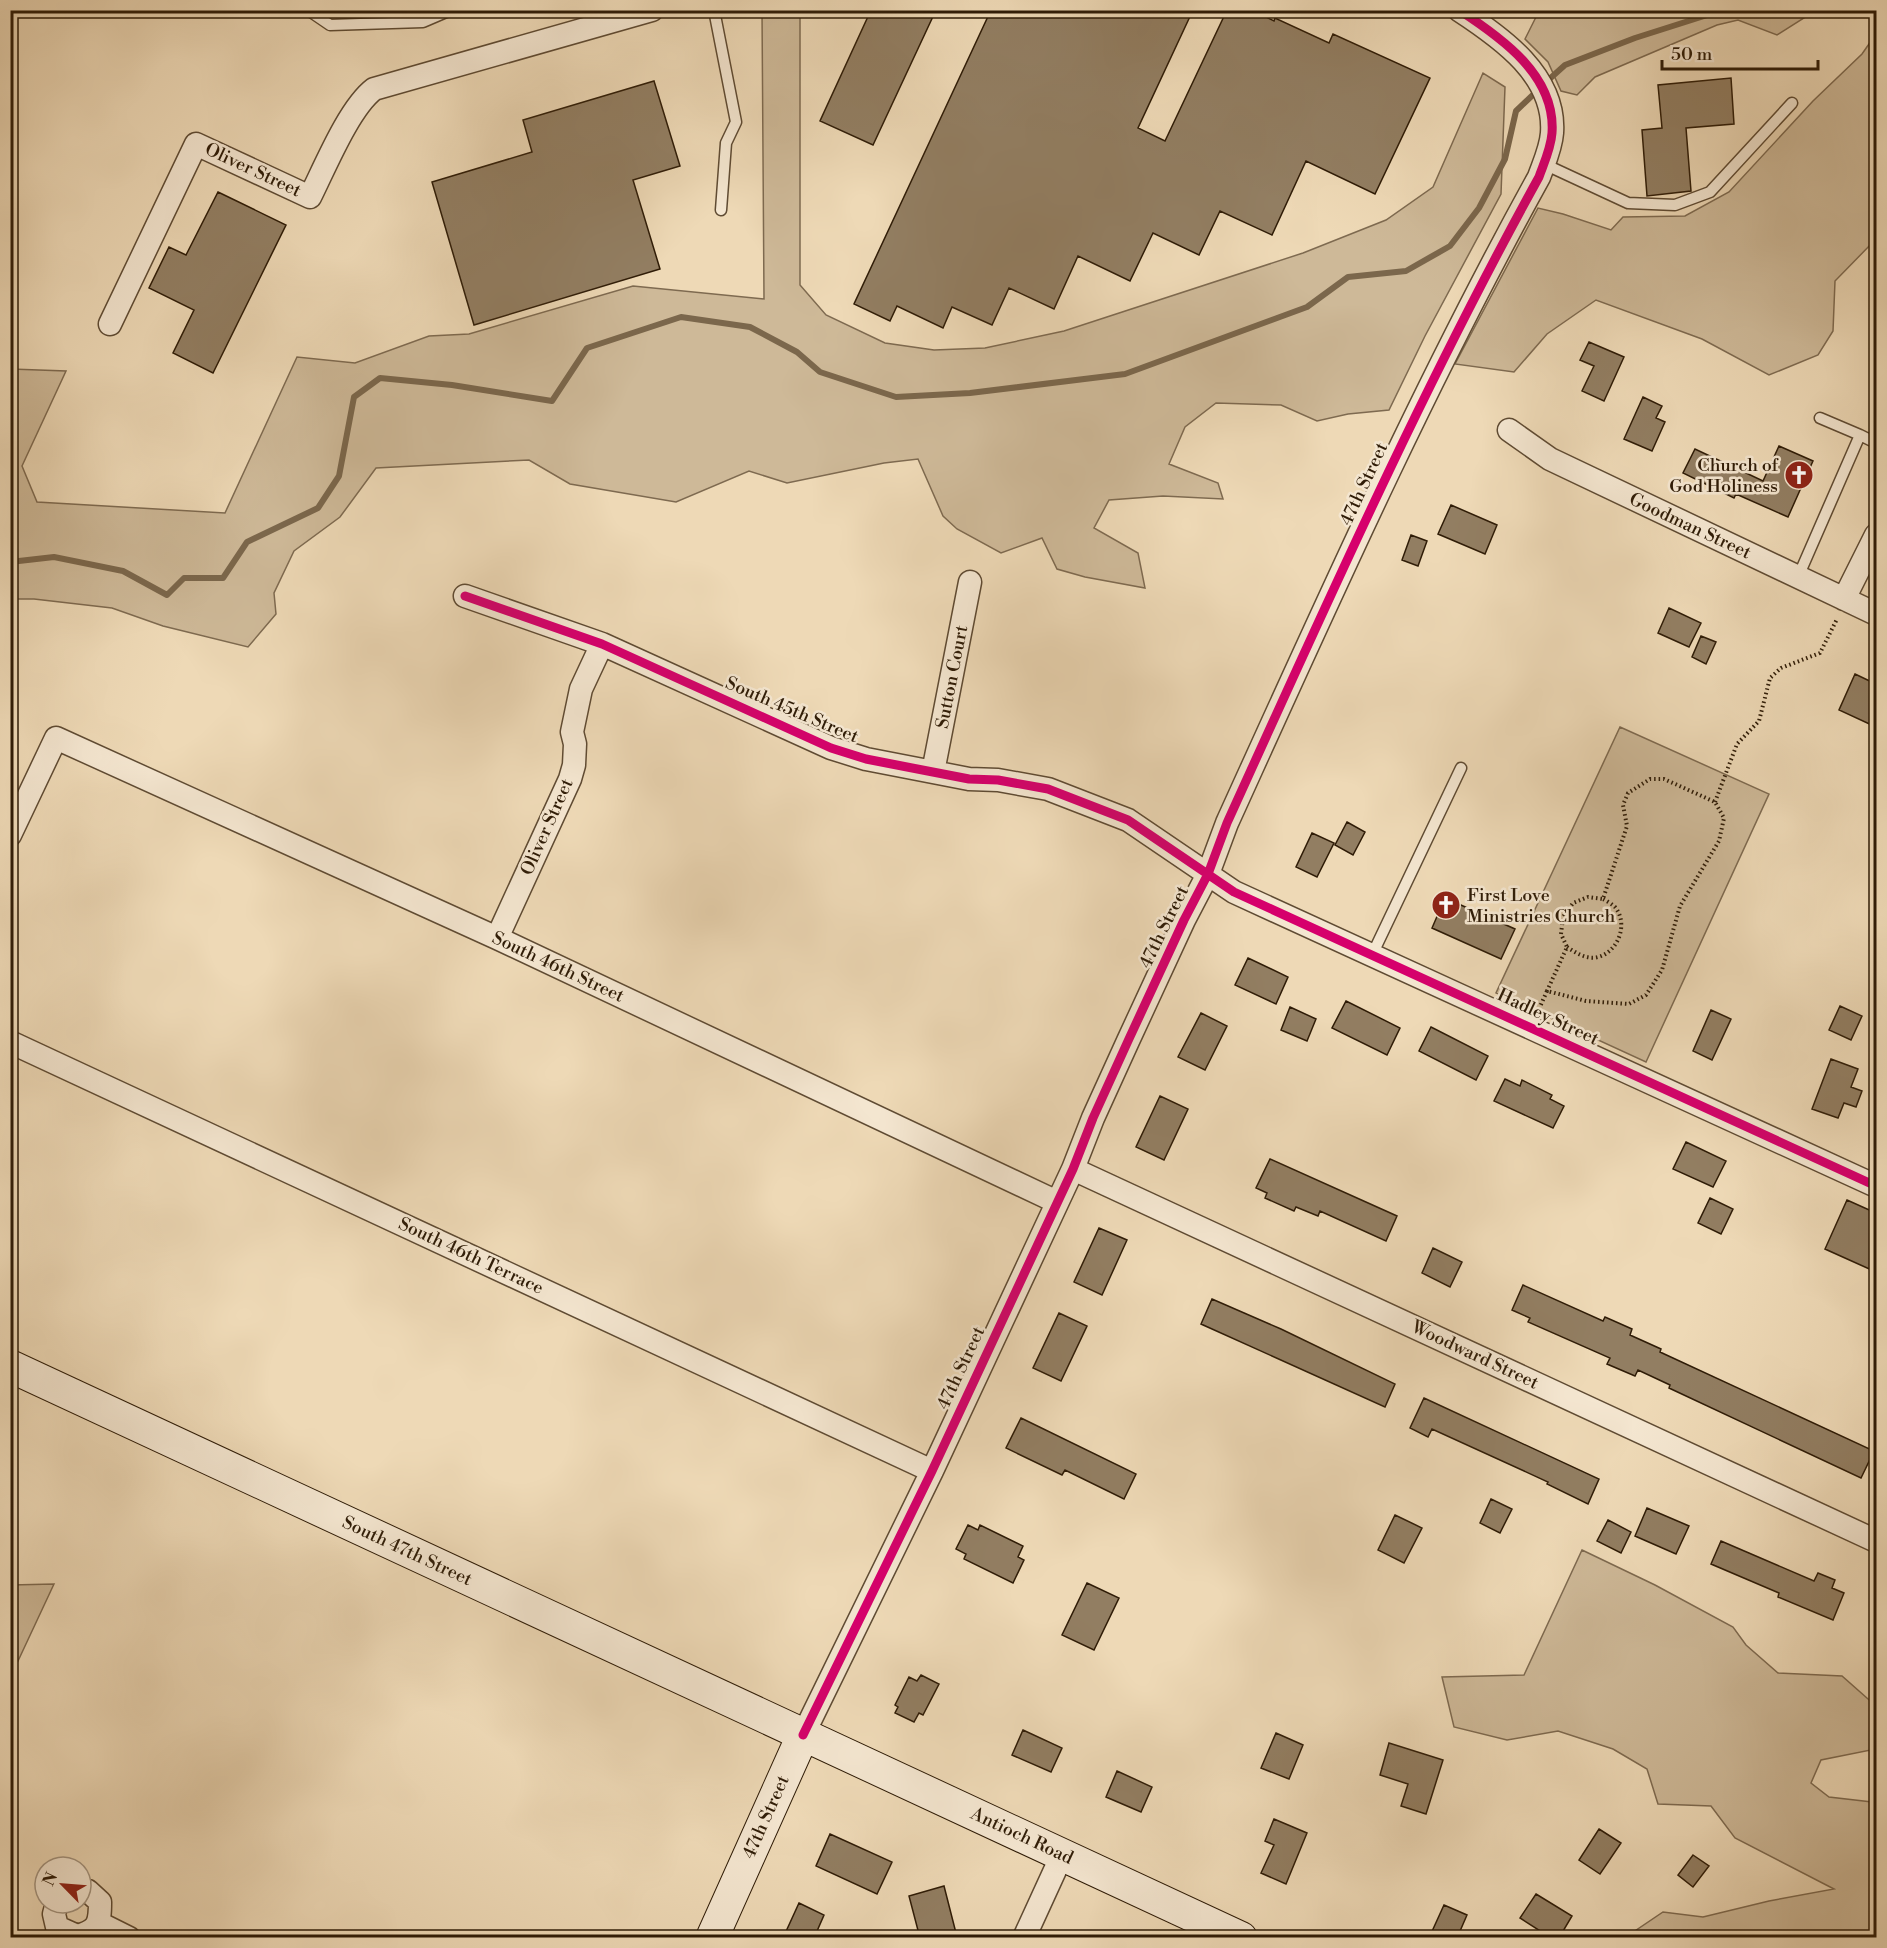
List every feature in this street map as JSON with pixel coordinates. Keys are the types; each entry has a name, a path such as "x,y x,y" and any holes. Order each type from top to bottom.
{"main road":[{"name":"South 47th Street","path":"10,1366 803,1735"},
{"name":"Antioch Road","path":"803,1735 1241,1938"},
{"name":"47th Street","path":"712,1938 803,1735"}],"street":[{"name":"Oliver Street","path":"110,324 196,144 310,197 351,117 363,98 374,89 652,10"},
{"name":"47th Street","path":"803,1735 932,1471 1073,1169 1124,1051 1184,920 1208,874 1227,823 1366,518 1448,347 1544,164 1552,133 1548,99 1535,73 1522,59 1459,10"},
{"name":"Goodman Street","path":"1509,430 1550,459 1876,614"},
{"path":"1845,599 1876,535"},
{"name":"Sutton Court","path":"933,772 970,582"},
{"name":"South 45th Street","path":"465,596 602,644 831,748 866,759 969,779 998,780 1048,789 1128,820 1208,874"},
{"name":"Oliver Street","path":"497,938 570,779 574,755 572,732 581,688 602,644"},
{"name":"South 46th Street","path":"10,836 56,738 497,938 1057,1202"},
{"name":"Hadley Street","path":"1208,874 1234,892 1876,1186"},
{"name":"South 46th Terrace","path":"10,1042 932,1471"},
{"name":"Woodward Street","path":"1073,1169 1876,1541"},
{"path":"1024,1938 1062,1855"},
{"path":"54,1915 57,1927 77,1936 90,1932 99,1923 100,1902 93,1896"},
{"path":"99,1923 129,1938"}],"lane":[{"path":"308,10 330,25 423,22 452,10"},
{"path":"714,10 736,122 726,144 721,210"},
{"path":"1544,164 1628,202 1675,205 1710,192 1792,103"},
{"path":"1820,418 1876,443"},
{"path":"1797,577 1860,435"},
{"path":"1372,955 1461,768"}],"path":[{"path":"1715,802 1737,744 1759,721 1770,678 1780,668 1820,653 1845,599"},
{"path":"1547,992 1586,1001 1629,1004 1646,995 1662,970 1680,906 1719,841 1724,818 1715,802 1664,778 1650,779 1628,793 1623,805 1627,826 1604,899"},
{"path":"1588,897 1604,899 1616,908 1622,922 1619,938 1611,950 1597,957 1580,956 1567,947 1560,934 1563,917 1573,903 1588,897"},
{"path":"1536,1015 1567,947"}],"shaded area":[{"path":"1620,10 1626,12 1639,10 1815,11 1777,35 1738,20 1717,25 1595,77 1577,95 1561,91 1548,62 1525,39 1537,15 1546,11"},
{"path":"762,11 800,11 800,285 826,315 885,343 934,350 985,348 1064,331 1303,253 1386,220 1433,187 1483,73 1505,87 1501,194 1425,336 1389,410 1348,414 1317,421 1281,405 1216,403 1185,427 1169,464 1218,483 1223,499 1163,496 1109,500 1094,528 1138,553 1145,588 1085,577 1057,569 1042,538 1001,553 957,529 943,516 918,459 884,463 787,483 749,471 676,502 570,484 529,460 376,468 340,517 294,551 274,593 276,614 248,647 163,626 112,608 34,599 11,599 11,369 66,371 22,466 37,502 225,513 297,357 355,363 429,336 469,334 633,286 764,299"},
{"path":"1876,34 1876,239 1835,281 1833,331 1818,355 1769,375 1702,339 1596,300 1547,334 1514,372 1455,364 1538,208 1611,230 1623,217 1685,216 1729,192 1813,101 1862,54"},
{"path":"1620,727 1769,794 1646,1062 1496,993"},
{"path":"1582,1550 1655,1585 1733,1627 1746,1645 1778,1673 1842,1676 1876,1706 1876,1749 1821,1760 1811,1783 1829,1797 1872,1802 1876,1806 1876,1841 1870,1858 1876,1866 1876,1937 1626,1937 1663,1912 1703,1917 1769,1901 1834,1889 1735,1838 1711,1806 1658,1804 1647,1769 1613,1749 1558,1731 1507,1740 1454,1727 1442,1677 1524,1675"},
{"path":"54,1584 11,1676 11,1585"}],"building":[{"path":"871,10 936,10 873,145 820,121"},
{"path":"991,10 1193,10 1138,128 1165,141 1227,10 1252,10 1329,43 1333,34 1430,78 1375,194 1306,161 1272,235 1220,211 1199,255 1153,233 1130,281 1078,256 1054,309 1009,288 992,325 952,307 943,328 897,306 890,321 854,304"},
{"path":"1731,78 1734,124 1686,128 1691,191 1647,196 1642,130 1662,128 1658,85"},
{"path":"654,81 680,166 633,180 660,269 474,325 432,182 532,152 523,120"},
{"path":"218,192 286,225 213,373 173,353 194,310 149,288 169,247 186,255"},
{"path":"1589,342 1624,357 1604,401 1582,391 1594,366 1580,360"},
{"path":"1643,397 1662,406 1656,418 1665,422 1652,451 1624,439"},
{"path":"1779,446 1813,461 1788,517 1736,494 1734,498 1683,473 1695,449 1763,481"},
{"path":"1451,505 1497,525 1485,554 1438,534"},
{"path":"1411,535 1427,541 1418,566 1402,560"},
{"path":"1669,608 1701,623 1689,647 1658,633"},
{"path":"1701,636 1716,642 1706,664 1692,657"},
{"path":"1855,674 1876,684 1876,727 1839,710"},
{"path":"1347,822 1365,832 1353,855 1335,845"},
{"path":"1312,833 1334,843 1317,877 1296,867"},
{"name":"First Love Ministries Church","path":"1445,898 1515,929 1501,959 1432,928"},
{"path":"1248,958 1288,977 1276,1004 1235,985"},
{"path":"1346,1001 1400,1028 1387,1055 1332,1028"},
{"path":"1840,1006 1862,1016 1851,1040 1829,1030"},
{"path":"1290,1007 1316,1019 1307,1041 1281,1030"},
{"path":"1711,1010 1731,1019 1712,1060 1693,1051"},
{"path":"1201,1013 1227,1026 1205,1070 1178,1057"},
{"path":"1431,1027 1488,1056 1476,1080 1419,1051"},
{"path":"1831,1059 1858,1069 1851,1087 1862,1091 1856,1107 1844,1103 1838,1118 1812,1109"},
{"path":"1505,1079 1520,1086 1522,1080 1552,1095 1550,1099 1564,1106 1553,1128 1494,1101"},
{"path":"1160,1096 1188,1109 1164,1160 1136,1147"},
{"path":"1686,1142 1726,1161 1713,1187 1673,1169"},
{"path":"1270,1159 1397,1216 1386,1241 1320,1211 1318,1216 1296,1207 1294,1211 1265,1198 1267,1193 1256,1188"},
{"path":"1710,1198 1733,1209 1721,1234 1698,1223"},
{"path":"1847,1200 1876,1213 1876,1272 1825,1249"},
{"path":"1099,1228 1127,1240 1102,1295 1074,1282"},
{"path":"1433,1248 1462,1262 1450,1287 1422,1273"},
{"path":"1523,1285 1603,1321 1605,1317 1632,1329 1630,1335 1661,1349 1660,1352 1874,1451 1861,1478 1669,1388 1670,1385 1638,1370 1635,1376 1607,1364 1610,1358 1528,1322 1530,1318 1512,1310"},
{"path":"1212,1299 1281,1329 1395,1384 1385,1407 1201,1324"},
{"path":"1059,1313 1087,1326 1061,1381 1033,1368"},
{"path":"1424,1398 1599,1479 1588,1504 1547,1484 1548,1482 1432,1429 1428,1437 1410,1428"},
{"path":"1021,1418 1136,1474 1124,1499 1065,1470 1062,1475 1006,1448"},
{"path":"1491,1499 1512,1509 1500,1533 1480,1523"},
{"path":"1647,1508 1689,1526 1676,1554 1635,1536"},
{"path":"1395,1515 1422,1528 1404,1563 1378,1550"},
{"path":"1608,1520 1631,1532 1621,1553 1597,1541"},
{"path":"968,1525 978,1530 980,1525 1023,1546 1018,1557 1024,1560 1013,1583 964,1559 966,1554 956,1549"},
{"path":"1721,1541 1814,1581 1818,1573 1835,1580 1832,1588 1844,1593 1833,1620 1778,1597 1779,1593 1711,1564"},
{"path":"1087,1583 1119,1598 1094,1650 1062,1635"},
{"path":"921,1675 939,1684 923,1715 919,1713 914,1722 895,1713 898,1707 895,1705 909,1677 917,1681"},
{"path":"1023,1730 1062,1748 1051,1772 1012,1755"},
{"path":"1276,1733 1303,1745 1289,1779 1261,1768"},
{"path":"1389,1743 1443,1760 1426,1814 1401,1806 1408,1784 1380,1775"},
{"path":"1117,1771 1152,1787 1141,1812 1106,1797"},
{"path":"1274,1819 1307,1833 1286,1884 1261,1873 1274,1845 1265,1841"},
{"path":"1599,1829 1621,1843 1600,1874 1579,1860"},
{"path":"830,1834 892,1862 877,1894 816,1866"},
{"path":"1693,1855 1709,1866 1693,1887 1678,1875"},
{"path":"944,1886 956,1933 941,1938 920,1938 909,1896"},
{"path":"1536,1894 1572,1916 1559,1938 1551,1938 1520,1918"},
{"path":"799,1903 824,1915 814,1938 783,1938"},
{"path":"1444,1905 1467,1915 1457,1938 1429,1938"}],"waterway":[{"path":"1545,83 1565,65 1635,38 1723,10"},
{"path":"10,562 54,557 123,571 167,595 184,578 223,578 247,542 318,508 339,476 354,397 380,378 452,385 552,401 587,348 681,317 750,327 797,352 820,372 896,397 970,393 1125,374 1307,307 1348,277 1406,271 1450,246 1479,208 1505,159 1516,111 1538,90"}],"cycle path":[{"path":"803,1735 932,1471 1073,1169 1093,1118 1184,920 1208,874 1227,823 1301,660 1415,416 1539,177 1549,150 1552,133 1551,112 1545,94 1536,76 1508,46 1459,10"},
{"path":"465,596 602,644 831,748 866,759 969,779 998,780 1048,789 1128,820 1234,892 1876,1186"}],"place":[{"name":"Church of God Holiness","path":"1799,475"},
{"name":"First Love Ministries Church","path":"1446,905"}]}
